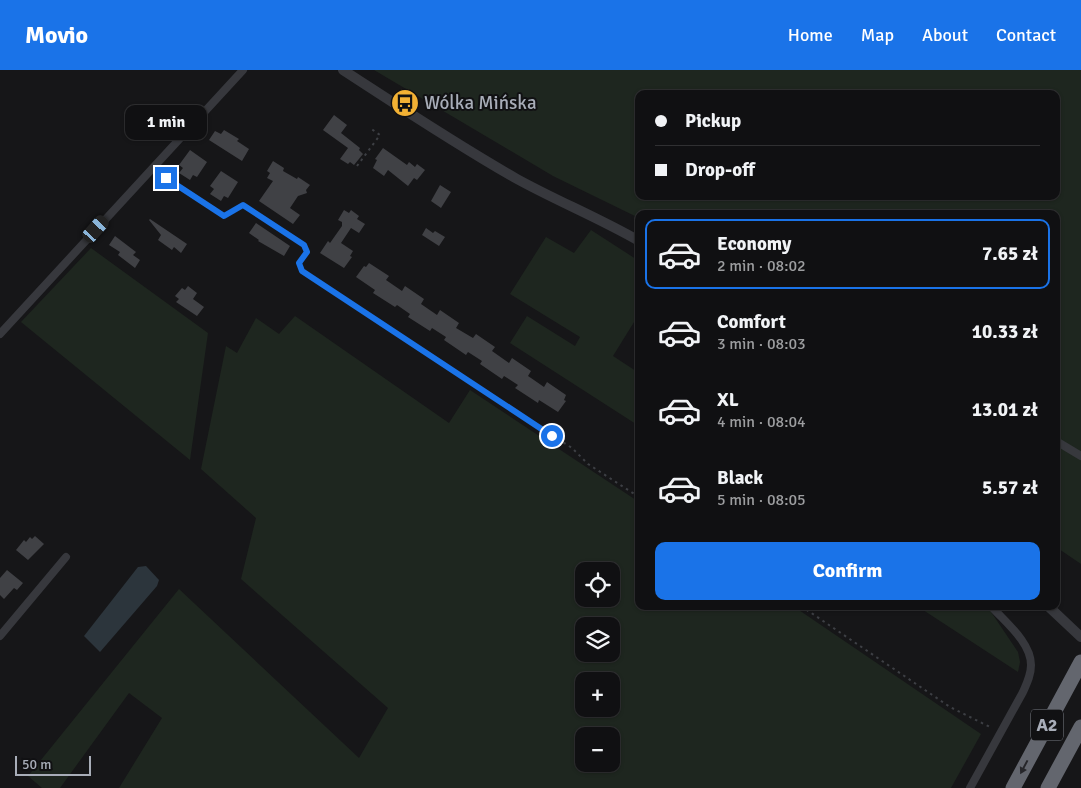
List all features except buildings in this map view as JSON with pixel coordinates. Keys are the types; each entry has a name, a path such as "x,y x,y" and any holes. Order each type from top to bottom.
{"highway":[{"name":"A2","path":"1013,788 1081,662"},
{"name":"A2","path":"1048,788 1081,727"}],"street":[{"path":"0,334 243,70"},
{"path":"343,70 498,168 544,194 635,239"},
{"path":"1060,443 1081,456"},
{"path":"0,636 66,557"},
{"path":"970,788 1029,678 1031,666 1030,658 1022,642 994,610"},
{"path":"1052,610 1081,637"}],"lane":[{"path":"152,168 224,216 243,205 304,245 307,252 299,263 302,271 552,436"}],"path":[{"path":"357,166 380,135 370,128"},
{"path":"552,436 566,444 588,464 635,494"},
{"path":"807,610 950,707 1001,733"}],"shaded area":[{"path":"374,70 1081,70 1081,564 1060,550 1060,210 635,210 635,216 553,176"},
{"path":"591,230 635,258 635,320 613,356 635,370 635,423 510,343 527,316 575,346 580,337 510,294 546,237 574,253"},
{"path":"91,248 208,333 190,460 21,322"},
{"path":"295,316 449,423 470,390 635,499 635,610 799,610 981,734 951,788 119,788 162,718 129,693 60,788 42,788 28,776 179,589 359,758 388,708 241,579 256,518 201,469 226,346 237,353 256,318 279,334"},
{"path":"146,566 159,580 157,586 100,652 84,636 138,567"},
{"path":"923,610 990,610 1018,652 1020,662 1018,672"}],"place":[{"name":"Wólka Mińska","path":"405,103"}],"route":[{"path":"166,178 224,216 243,205 304,245 307,252 299,263 302,271 552,436"}]}
